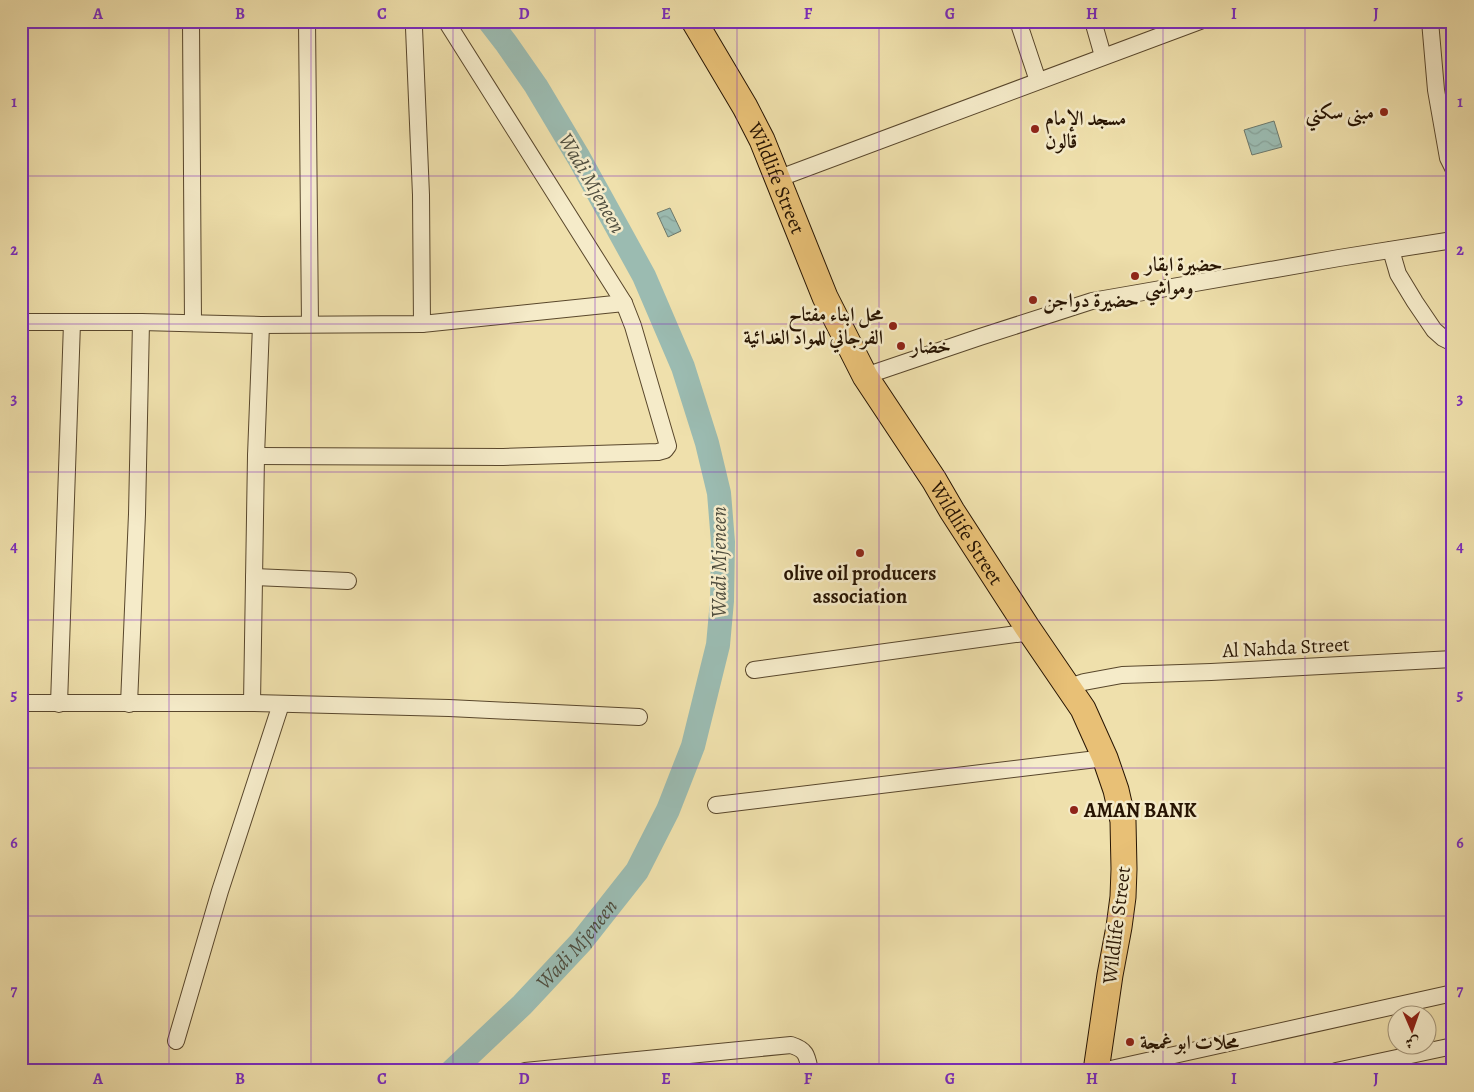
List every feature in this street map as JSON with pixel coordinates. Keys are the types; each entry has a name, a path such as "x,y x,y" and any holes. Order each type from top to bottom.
{"main road":[{"name":"Wildlife Street","path":"694,21 746,107 762,140 825,297 865,376 1082,708 1105,758 1116,790 1123,820 1124,869 1119,927 1096,1071"}],"street":[{"path":"191,21 193,323"},
{"path":"307,21 310,324"},
{"path":"256,456 504,457 658,452 665,450 668,446 633,326 624,303 446,21"},
{"path":"1018,21 1038,81"},
{"path":"1093,21 1103,56"},
{"path":"777,179 1200,21"},
{"path":"1430,21 1436,90 1448,158 1453,168"},
{"path":"414,28 421,195 422,324"},
{"path":"865,376 1092,301 1453,240"},
{"path":"1391,250 1398,274 1415,302 1434,330 1443,338 1453,342"},
{"path":"21,322 262,325 422,324 624,303"},
{"path":"129,704 137,514 141,322"},
{"path":"58,704 72,323"},
{"path":"252,703 256,456 262,325"},
{"path":"254,578 348,581"},
{"path":"754,670 1031,632"},
{"name":"Al Nahda Street","path":"1068,687 1122,675 1453,659"},
{"path":"21,703 252,703 449,708 639,717"},
{"path":"176,1041 220,891 281,704"},
{"path":"716,805 1105,758"},
{"path":"1102,1071 1453,993"},
{"path":"525,1071 792,1045 804,1050 810,1071"},
{"path":"1336,1071 1453,1046"}],"water":[{"path":"1274,121 1282,147 1252,155 1244,130"},
{"path":"670,208 681,231 668,237 657,213"}],"waterway":[{"name":"Wadi Mjeneen","path":"452,1071 522,1005 581,942 637,871 668,810 693,746 718,645 722,601 723,542 719,493 707,443 683,367 644,276 579,158 536,86 489,21"}],"place":[{"name":"مبنى سكني","path":"1384,112"},
{"name":"مسجد الإمام قالون","path":"1035,129"},
{"name":"حضيرة ابقار ومواشي","path":"1135,276"},
{"name":"حضيرة دواجن","path":"1033,300"},
{"name":"محل ابناء مفتاح الفرجاني للمواد الغدائية","path":"893,326"},
{"name":"خضار","path":"901,346"},
{"name":"olive oil producers association","path":"860,553"},
{"name":"AMAN BANK","path":"1074,810"},
{"name":"محلات ابو غمجة","path":"1130,1042"}]}
